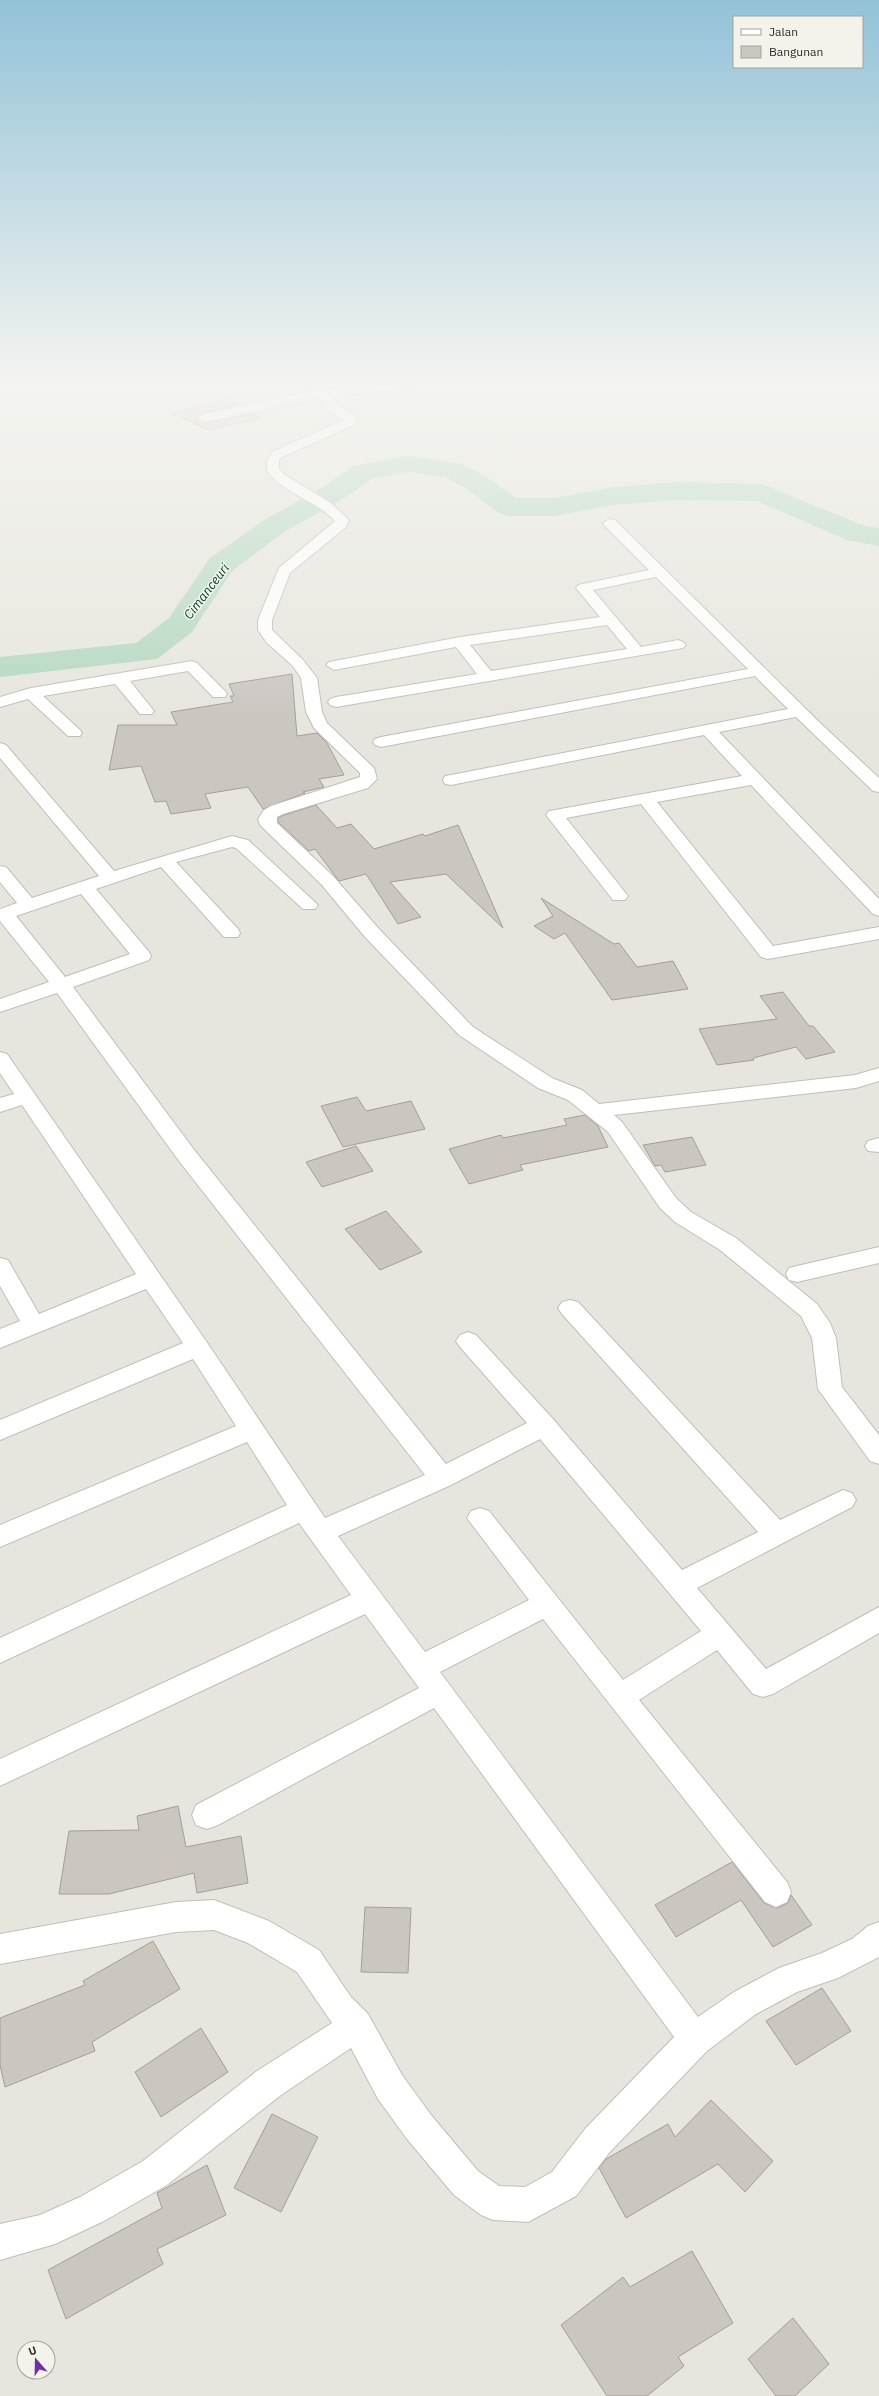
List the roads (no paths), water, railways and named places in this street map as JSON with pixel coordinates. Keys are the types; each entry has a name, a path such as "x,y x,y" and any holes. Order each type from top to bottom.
{"street":[{"path":"308,495 320,502 342,520 340,524 284,570 265,620 265,630 272,640 298,663 309,678 312,689 314,712 320,724 368,772 369,779 362,784 277,810 270,814 267,819 269,824 327,880 372,933 466,1030 545,1083 575,1095 615,1127 668,1203 683,1217 728,1244 809,1310 818,1322 824,1338 830,1389 879,1454"},
{"path":"610,523 799,712 879,787"},
{"path":"637,651 583,588 660,572"},
{"path":"334,665 460,642 611,620"},
{"path":"460,642 488,676"},
{"path":"336,702 678,645"},
{"path":"0,702 31,694 192,666 219,694"},
{"path":"381,742 759,671"},
{"path":"119,678 146,711"},
{"path":"31,694 74,733"},
{"path":"450,780 799,712"},
{"path":"707,729 879,910"},
{"path":"0,748 110,878"},
{"path":"619,896 555,815 754,779"},
{"path":"645,798 768,953 879,933"},
{"path":"309,904 237,842 225,842 164,860 2,914 62,986 187,1156 442,1478"},
{"path":"164,860 231,933"},
{"path":"0,870 29,906"},
{"path":"0,1006 62,986 142,956 85,887"},
{"path":"0,1058 198,1347 303,1509 696,2039"},
{"path":"594,1110 856,1081 879,1074"},
{"path":"0,1105 26,1097"},
{"path":"797,1274 879,1255"},
{"path":"0,1266 34,1325"},
{"path":"0,1339 150,1278"},
{"path":"570,1308 776,1534"},
{"path":"468,1341 544,1426 763,1685 879,1619"},
{"path":"0,1430 198,1347"},
{"path":"320,1532 442,1478 544,1426"},
{"path":"0,1536 251,1430"},
{"path":"678,1584 843,1500"},
{"path":"0,1651 303,1509"},
{"path":"480,1518 620,1697 776,1892"},
{"path":"0,1774 369,1599"},
{"path":"421,1668 547,1604"},
{"path":"620,1697 720,1634"},
{"path":"207,1815 439,1691"},
{"path":"0,1949 176,1917 214,1915 258,1932 308,1961 340,2008 357,2025 390,2087 419,2127 466,2183 493,2203 528,2205 564,2184 597,2141 696,2039 745,2003 790,1979 828,1967 856,1953 879,1936"},
{"path":"0,2242 43,2232 92,2209 155,2173 269,2083 357,2025"}],"waterway":[{"name":"Cimanceuri","path":"0,667 145,652 181,625 221,565 274,526 330,495"},
{"name":"Cimanceuri","path":"492,495 509,507 554,507 613,496 628,495"},
{"name":"Cimanceuri","path":"766,495 858,534 879,537"}]}
